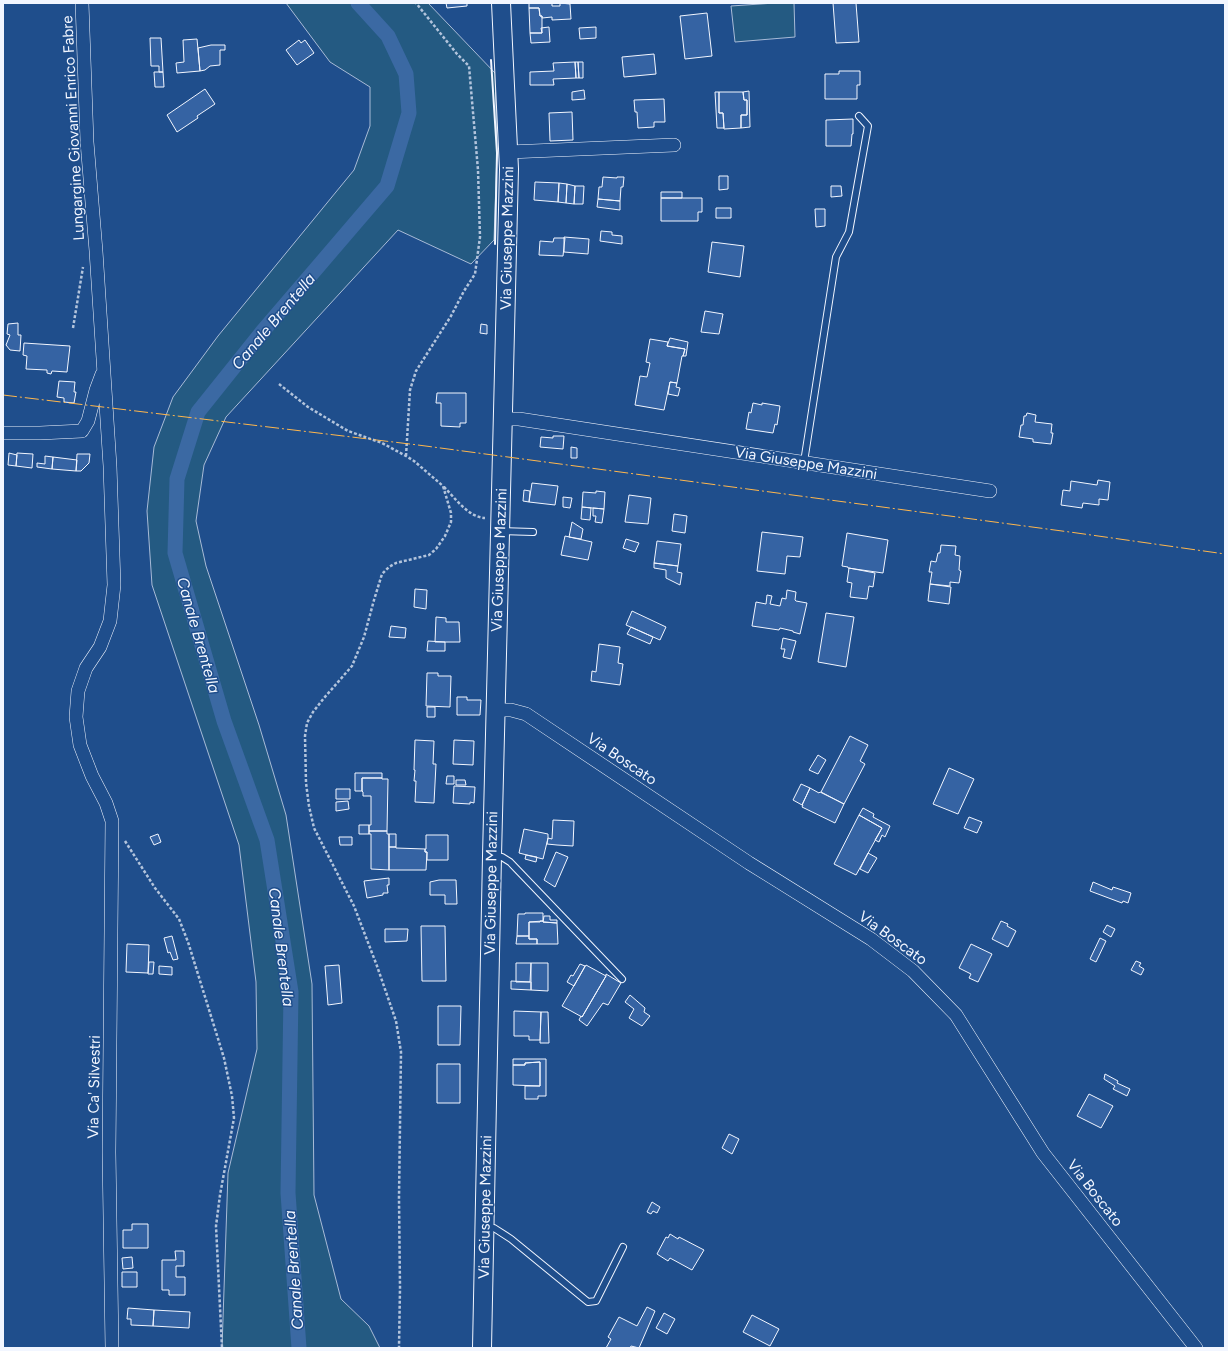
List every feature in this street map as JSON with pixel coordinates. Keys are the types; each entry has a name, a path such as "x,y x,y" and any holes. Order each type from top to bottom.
{"main road":[{"name":"Via Giuseppe Mazzini","path":"482,1348 495,710 509,152 500,3"}],"street":[{"name":"Lungargine Giovanni Enrico Fabre","path":"82,3 87,142 104,371 112,515 114,585 110,621 100,647 86,668 78,691 76,717 80,745 92,776 106,803 110,814 112,827"},
{"name":"Via Giuseppe Mazzini","path":"509,152 674,145"},
{"name":"Lungargine Giovanni Enrico Fabre","path":"3,433 82,431 88,421 96,390 104,371"},
{"name":"Via Giuseppe Mazzini","path":"503,419 519,419 990,491"},
{"name":"Via Boscato","path":"495,710 511,710 526,714 749,863 871,939 914,971 956,1015 1043,1153 1196,1348"},
{"name":"Via Ca' Silvestri","path":"112,827 109,1152 112,1348"}],"lane":[{"path":"804,462 836,257 849,232 868,126 859,116"},
{"path":"500,525 534,532"},
{"path":"492,856 502,857 510,862 622,979"},
{"path":"484,1228 494,1228 511,1239 588,1302 596,1301 623,1247"}],"path":[{"path":"406,456 410,390 416,371 475,274 480,237 478,170 469,66 457,54 416,3"},
{"name":"Lungargine Giovanni Enrico Fabre","path":"72,328 82,270 90,250 96,251"},
{"path":"279,384 308,407 348,431 382,443 406,456 443,486 469,512 500,525"},
{"path":"399,1348 401,1052 396,1021 354,906 314,828 306,783 305,736 307,723 313,712 352,666 364,637 382,574 396,563 429,555 436,549 445,536 451,522 451,513 443,486"},
{"path":"112,827 120,830 132,854 155,888 179,919 188,942 224,1058 232,1096 234,1118 216,1226 222,1348"}],"shaded area":[{"path":"286,3 428,3 495,73 497,152 494,240 471,264 398,230 226,417 204,465 196,521 206,566 259,725 286,815 312,984 314,1195 341,1299 369,1326 380,1348 222,1348 228,1173 257,1049 256,982 239,845 152,585 147,511 154,447 173,397 218,336 354,170 370,126 370,87 330,62"},
{"path":"794,3 795,37 735,42 731,6"}],"building":[{"path":"446,3 467,3 467,6 447,8"},
{"path":"529,3 552,3 552,6 560,6 560,3 570,4 571,19 552,20 552,17 542,18 542,16 540,16 539,8 529,8"},
{"path":"833,3 856,3 859,42 836,43"},
{"path":"529,8 539,8 540,16 542,16 542,33 530,33"},
{"path":"707,13 712,56 685,59 680,16"},
{"path":"549,27 550,42 531,43 530,33 542,33 541,28"},
{"path":"596,27 596,38 580,39 579,28"},
{"path":"150,38 161,38 163,72 159,72 159,66 151,66"},
{"path":"197,39 200,71 177,73 176,63 184,62 183,40"},
{"path":"299,40 301,43 305,40 314,53 297,65 286,50"},
{"path":"211,45 225,45 225,50 220,50 220,65 210,66 205,70 200,71 198,48"},
{"path":"654,54 656,74 624,77 622,57"},
{"path":"575,62 578,62 579,78 576,78"},
{"path":"575,62 576,78 553,79 554,85 530,85 530,72 554,71 553,63"},
{"path":"578,62 583,62 583,78 579,78"},
{"path":"839,71 860,71 860,85 857,85 857,99 825,99 825,74 839,74"},
{"path":"154,72 163,72 164,87 155,87"},
{"path":"205,89 215,104 177,132 167,115"},
{"path":"584,90 585,99 572,100 572,92"},
{"path":"749,91 750,127 741,128 741,115 747,115 747,100 744,100 743,92"},
{"path":"715,92 719,92 719,113 723,113 724,128 717,128"},
{"path":"719,92 743,92 744,100 747,100 747,115 741,115 741,128 724,129 723,113 719,113"},
{"path":"664,99 665,122 654,122 654,127 638,128 637,112 635,112 634,100"},
{"path":"572,112 573,140 550,141 549,113"},
{"path":"853,119 851,146 826,146 826,120"},
{"path":"719,176 728,176 728,189 719,190"},
{"path":"603,177 624,177 623,187 621,187 620,201 598,199 599,187 602,187"},
{"path":"535,182 559,183 558,202 534,200"},
{"path":"559,183 567,184 566,203 558,202"},
{"path":"567,184 575,186 574,204 566,203"},
{"path":"575,186 584,186 583,204 574,204"},
{"path":"831,186 841,186 842,196 831,197"},
{"path":"661,192 682,192 682,198 661,198"},
{"path":"661,198 702,198 702,212 698,212 698,221 661,221"},
{"path":"598,199 620,201 620,210 597,207"},
{"path":"716,208 731,208 731,218 716,218"},
{"path":"815,209 825,209 825,226 816,227"},
{"path":"601,231 612,232 612,235 622,236 622,244 600,241"},
{"path":"564,237 589,239 588,254 564,252"},
{"path":"554,238 565,238 563,256 539,255 540,241 553,242"},
{"path":"712,242 744,246 740,277 708,272"},
{"path":"705,311 723,314 719,334 701,332"},
{"path":"18,323 18,335 21,335 20,351 10,350 6,345 10,335 7,334 8,324"},
{"path":"481,324 487,325 487,334 480,333"},
{"path":"670,338 688,342 686,356 683,356 685,349 667,346"},
{"path":"650,339 668,342 667,346 685,349 682,356 677,383 670,382 664,410 635,405 640,376 647,377 650,363 646,362"},
{"path":"24,343 70,346 67,372 52,371 51,374 47,373 47,370 26,369 27,356 23,355"},
{"path":"59,381 75,382 74,392 76,392 74,403 64,402 64,398 57,397"},
{"path":"670,382 677,383 676,387 680,388 678,396 668,394"},
{"path":"437,393 466,393 466,423 460,423 460,427 441,426 441,403 436,403"},
{"path":"753,403 780,406 777,425 775,424 773,433 746,429 749,412 751,413"},
{"path":"1027,413 1036,415 1035,422 1052,424 1051,433 1053,433 1051,444 1033,442 1033,439 1019,437 1024,416 1026,416"},
{"path":"553,436 564,436 563,449 540,447 541,437 553,438"},
{"path":"571,447 577,448 577,458 571,458"},
{"path":"9,453 17,455 16,466 8,465"},
{"path":"17,453 33,454 32,468 16,466"},
{"path":"77,454 90,454 89,463 81,471 76,471"},
{"path":"45,456 53,457 52,469 37,467 37,463 45,464"},
{"path":"53,457 77,460 76,471 52,469"},
{"path":"1098,480 1110,482 1108,500 1099,499 1099,505 1083,503 1082,508 1061,505 1063,490 1070,491 1071,481 1097,485"},
{"path":"532,483 558,486 555,505 529,502"},
{"path":"524,490 530,491 529,502 523,501"},
{"path":"596,491 605,492 604,509 582,507 583,492 596,493"},
{"path":"629,495 651,498 648,524 625,522"},
{"path":"563,497 572,498 570,508 563,507"},
{"path":"582,507 591,508 590,520 581,519"},
{"path":"593,508 604,509 602,523 595,522 596,516 593,516"},
{"path":"674,514 687,516 685,533 672,531"},
{"path":"572,522 583,529 581,539 569,537"},
{"path":"762,532 803,537 800,557 787,556 785,574 757,571"},
{"path":"847,533 888,540 883,573 842,566"},
{"path":"565,536 592,542 588,560 561,555"},
{"path":"626,539 639,543 635,552 623,548"},
{"path":"657,541 681,544 678,566 654,563"},
{"path":"941,545 956,546 955,555 960,556 959,570 961,571 959,583 950,582 950,586 930,584 932,572 929,572 931,561 936,562 938,553 940,553"},
{"path":"654,563 678,566 677,572 682,573 680,585 666,578 666,570 654,568"},
{"path":"849,568 875,573 873,587 869,586 867,599 850,597 852,583 847,582"},
{"path":"930,584 951,587 949,604 928,601"},
{"path":"415,589 427,590 426,609 414,607"},
{"path":"787,590 796,592 796,601 807,603 800,634 780,628 779,630 752,626 756,602 766,604 767,595 772,596 770,604 780,606 782,598 786,599"},
{"path":"632,611 666,627 660,640 626,625"},
{"path":"826,613 854,617 846,667 818,662"},
{"path":"436,617 446,618 446,622 459,622 460,642 435,642"},
{"path":"391,626 406,628 405,638 389,637"},
{"path":"631,627 653,637 650,644 627,634"},
{"path":"783,638 796,641 791,659 783,657 785,649 781,649"},
{"path":"428,641 445,642 445,651 427,651"},
{"path":"599,644 620,647 618,663 623,664 620,685 591,681 592,671 596,672"},
{"path":"427,673 438,673 438,676 451,676 450,707 426,706"},
{"path":"457,697 467,697 467,700 481,700 480,715 457,715"},
{"path":"427,707 435,707 435,717 427,717"},
{"path":"850,736 868,745 860,761 865,764 844,804 821,792"},
{"path":"415,740 434,741 433,764 436,764 434,803 415,802"},
{"path":"454,740 474,741 473,765 453,764"},
{"path":"818,755 826,760 818,774 809,770"},
{"path":"949,768 974,779 958,814 933,804"},
{"path":"355,773 382,773 382,778 362,778 362,791 355,791"},
{"path":"447,776 454,776 454,784 446,784"},
{"path":"362,778 388,779 387,831 369,831 369,825 371,825 371,796 363,796"},
{"path":"456,780 465,780 466,785 456,785"},
{"path":"801,784 810,788 802,805 793,800"},
{"path":"454,786 475,787 474,803 453,803"},
{"path":"810,788 844,804 835,823 802,807"},
{"path":"336,789 350,789 350,799 336,799"},
{"path":"348,801 349,809 336,811 336,802"},
{"path":"863,808 874,814 873,817 890,826 885,837 882,835 879,842 875,840 882,828 859,815"},
{"path":"859,815 882,828 856,875 834,864"},
{"path":"969,817 982,822 977,833 964,828"},
{"path":"553,820 574,821 573,846 547,844 548,838 552,839"},
{"path":"359,825 369,825 369,834 359,834"},
{"path":"524,829 548,834 543,859 519,853"},
{"path":"369,831 387,831 387,834 389,834 389,870 371,869 371,834 369,834"},
{"path":"158,834 161,842 154,845 150,837"},
{"path":"389,834 396,834 396,847 389,847"},
{"path":"426,835 448,835 448,860 427,860 427,852 425,852"},
{"path":"339,837 352,837 352,845 340,845"},
{"path":"389,847 425,849 425,852 427,852 426,870 389,870"},
{"path":"556,852 568,857 555,887 544,880"},
{"path":"868,853 877,858 868,873 860,869"},
{"path":"526,855 537,857 536,862 525,859"},
{"path":"389,878 389,885 387,885 388,893 367,898 364,881"},
{"path":"439,880 456,880 457,904 445,904 445,895 430,895 430,882"},
{"path":"1093,882 1112,890 1113,887 1131,893 1128,903 1123,901 1122,903 1090,891"},
{"path":"543,913 543,921 529,922 529,936 517,936 518,914"},
{"path":"544,916 550,916 550,920 557,920 557,923 543,922"},
{"path":"540,921 557,923 558,944 537,944 537,939 529,939 529,922"},
{"path":"1001,921 1008,924 1007,926 1016,931 1008,947 992,939"},
{"path":"1107,925 1115,929 1111,937 1103,932"},
{"path":"421,926 445,926 446,981 422,981"},
{"path":"385,929 408,929 407,941 385,942"},
{"path":"172,936 178,959 173,960 170,952 168,953 164,938"},
{"path":"517,936 529,936 529,939 537,939 537,944 516,944"},
{"path":"1100,938 1106,941 1096,962 1090,959"},
{"path":"127,944 149,945 148,973 126,972"},
{"path":"971,944 992,954 978,982 969,978 971,974 959,968"},
{"path":"1136,961 1141,963 1139,966 1144,969 1141,975 1131,970"},
{"path":"149,962 154,962 153,974 148,974"},
{"path":"516,963 531,963 530,982 516,982"},
{"path":"531,963 548,963 548,991 531,990"},
{"path":"580,964 585,966 574,986 567,982 571,975 573,976"},
{"path":"339,965 342,1003 328,1005 325,966"},
{"path":"586,965 606,976 582,1017 562,1006"},
{"path":"159,966 172,967 172,975 159,974"},
{"path":"606,974 621,983 608,1005 603,1003 587,1026 579,1020"},
{"path":"511,981 531,982 531,990 511,989"},
{"path":"630,995 645,1008 644,1012 650,1016 642,1026 629,1018 634,1009 625,1002"},
{"path":"438,1006 461,1006 460,1045 438,1045"},
{"path":"514,1011 541,1012 540,1040 529,1040 529,1036 514,1036"},
{"path":"541,1012 548,1012 549,1043 540,1043"},
{"path":"513,1059 546,1059 546,1096 538,1096 538,1099 525,1099 525,1086 540,1086 540,1062 525,1063 525,1065 513,1065"},
{"path":"540,1062 540,1086 513,1085 513,1065 525,1065 525,1063"},
{"path":"437,1064 460,1064 460,1103 437,1103"},
{"path":"1105,1074 1118,1081 1117,1083 1130,1089 1127,1096 1113,1089 1115,1086 1104,1079"},
{"path":"1089,1094 1113,1106 1101,1128 1077,1116"},
{"path":"729,1134 739,1139 732,1154 722,1148"},
{"path":"652,1202 660,1207 657,1213 653,1211 651,1214 647,1212"},
{"path":"132,1224 148,1224 148,1248 123,1248 123,1230 132,1230"},
{"path":"670,1234 704,1250 692,1270 670,1258 668,1261 657,1254 666,1237 668,1238"},
{"path":"175,1251 184,1251 184,1266 176,1266 176,1277 185,1277 185,1295 169,1295 169,1290 162,1290 162,1260 176,1260"},
{"path":"132,1257 133,1268 123,1269 122,1258"},
{"path":"122,1272 137,1272 137,1287 122,1287"},
{"path":"647,1307 655,1311 639,1348 631,1346 630,1348 606,1348 611,1339 608,1337 619,1317 637,1326"},
{"path":"128,1308 154,1310 153,1326 131,1325 131,1319 127,1319"},
{"path":"154,1310 190,1312 189,1328 153,1326"},
{"path":"664,1313 675,1319 667,1334 656,1328"},
{"path":"752,1315 779,1329 770,1346 743,1332"}],"waterway":[{"name":"Canale Brentella","path":"299,1348 288,1193 291,992 267,840 224,721 175,553 177,479 198,412 262,332 387,186 409,113 406,74 388,36 358,3"}],"wall":[{"path":"491,60 497,153 495,244"}],"power":[{"path":"3,395 418,445 1225,554"}]}
